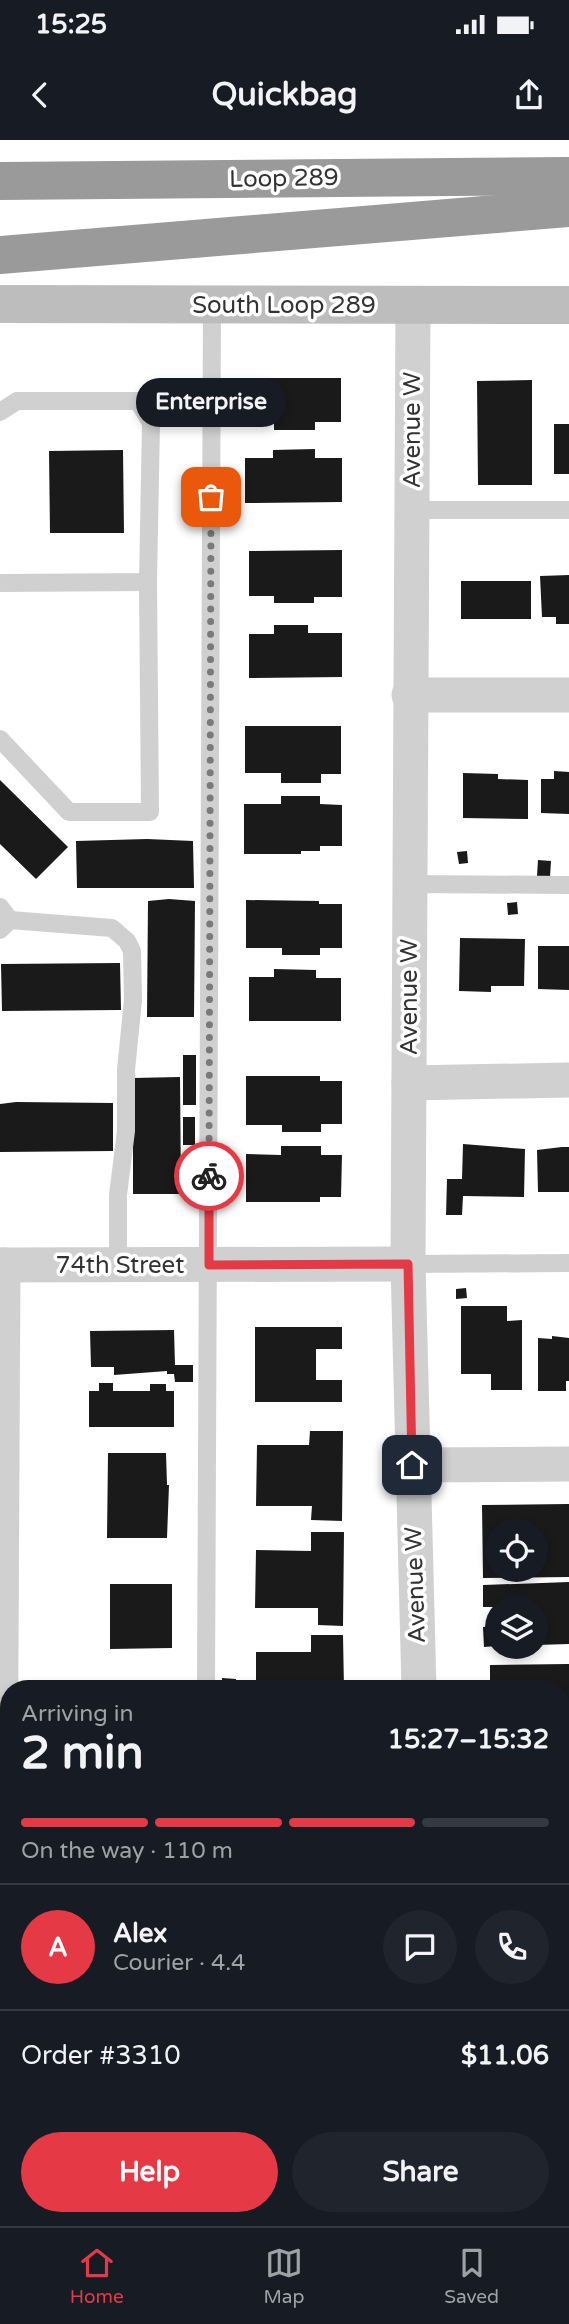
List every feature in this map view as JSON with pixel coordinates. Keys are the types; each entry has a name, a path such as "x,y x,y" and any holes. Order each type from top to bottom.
{"highway":[{"name":"Loop 289","path":"0,181 569,176"},
{"path":"0,255 569,208"}],"main road":[{"name":"South Loop 289","path":"0,304 569,305"}],"street":[{"name":"Avenue W","path":"412,305 408,1264 419,1680"},
{"path":"409,695 569,695"},
{"path":"409,1083 569,1080"},
{"name":"74th Street","path":"2,1265 408,1264"},
{"path":"1,1680 2,1265"},
{"path":"412,1465 569,1464"}],"lane":[{"path":"206,1680 212,305"},
{"path":"0,412 17,401 138,401 151,423 148,582 150,812 69,812 0,739"},
{"path":"411,510 569,510"},
{"path":"0,583 148,582"},
{"path":"409,884 569,885"},
{"path":"4,919 112,928 127,941 132,951 133,1000 126,1070 126,1130 118,1195 118,1265"},
{"path":"408,1264 569,1264"}],"building":[{"path":"244,378 341,378 341,422 315,422 315,430 274,430 274,420 244,421"},
{"path":"532,380 532,485 478,485 477,381"},
{"path":"554,424 569,424 569,474 554,474"},
{"path":"315,449 315,458 342,458 342,502 245,503 245,458 273,458 273,450"},
{"path":"123,450 124,533 50,533 49,451"},
{"path":"342,550 342,597 314,597 314,603 274,603 274,596 249,596 249,551"},
{"path":"569,575 569,624 556,624 556,617 542,617 540,576"},
{"path":"461,581 531,581 531,619 461,619"},
{"path":"274,625 308,625 308,633 342,633 342,677 249,678 249,634 274,634"},
{"path":"245,726 341,726 341,774 321,774 321,783 281,783 281,773 245,773"},
{"path":"554,771 569,772 569,814 541,813 541,779 554,779"},
{"path":"463,773 498,774 498,779 528,780 528,819 463,818"},
{"path":"0,780 68,847 36,879 0,844"},
{"path":"281,796 320,796 320,804 342,805 342,846 320,846 320,851 301,851 301,854 244,854 244,804 281,804"},
{"path":"76,841 193,841 194,888 77,888"},
{"path":"467,851 468,863 459,864 457,852"},
{"path":"538,860 551,861 550,877 537,876"},
{"path":"246,900 342,904 342,948 320,948 320,955 282,955 282,948 246,948"},
{"path":"148,901 195,901 194,1017 147,1017"},
{"path":"517,902 518,914 508,915 507,903"},
{"path":"460,938 525,939 524,986 491,986 491,992 459,991"},
{"path":"538,946 569,946 569,990 538,989"},
{"path":"120,963 121,1010 2,1011 1,964"},
{"path":"274,969 316,970 316,978 341,978 341,1021 249,1021 249,977 274,977"},
{"path":"183,1055 196,1055 196,1105 183,1105"},
{"path":"246,1076 320,1076 320,1081 342,1081 342,1124 321,1124 321,1132 282,1132 282,1125 246,1125"},
{"path":"180,1077 181,1194 133,1194 133,1078"},
{"path":"113,1103 113,1151 0,1152 0,1104"},
{"path":"183,1117 195,1117 195,1145 183,1145"},
{"path":"463,1144 525,1149 524,1197 463,1196 462,1215 446,1215 447,1179 462,1179"},
{"path":"281,1146 321,1146 321,1155 342,1155 341,1197 320,1197 320,1202 246,1202 246,1154 281,1155"},
{"path":"569,1147 569,1192 538,1192 537,1150"},
{"path":"182,1154 195,1154 196,1183 182,1183"},
{"path":"466,1288 467,1298 456,1299 456,1289"},
{"path":"461,1306 507,1306 507,1321 522,1320 522,1390 491,1390 491,1374 461,1374"},
{"path":"255,1327 342,1327 342,1349 316,1349 316,1380 342,1380 342,1402 255,1402"},
{"path":"174,1330 175,1365 193,1365 193,1382 175,1382 174,1374 167,1374 167,1371 114,1375 114,1367 91,1367 90,1331"},
{"path":"552,1336 569,1338 569,1381 566,1381 566,1391 538,1391 538,1338 552,1339"},
{"path":"99,1383 113,1383 113,1391 150,1391 150,1384 166,1384 166,1391 174,1391 174,1427 89,1427 89,1391 99,1391"},
{"path":"310,1431 343,1431 342,1521 311,1520 312,1506 256,1506 257,1445 309,1445"},
{"path":"108,1453 166,1453 169,1485 167,1538 107,1538"},
{"path":"569,1504 569,1577 548,1577 548,1519 485,1519 483,1578 482,1505"},
{"path":"311,1532 344,1532 343,1626 318,1625 318,1608 255,1608 256,1550 311,1551"},
{"path":"569,1582 569,1644 548,1645 548,1596 485,1596 483,1607 483,1585"},
{"path":"110,1584 172,1584 172,1648 110,1649"},
{"path":"311,1635 343,1635 344,1680 256,1680 256,1652 311,1652"},
{"path":"569,1664 569,1680 490,1680 490,1665"}],"way so far":[{"path":"209,1176 211,497"}],"place":[{"name":"Enterprise","path":"211,497"}],"route":[{"path":"209,1176 209,1265 408,1264 412,1465"}]}
